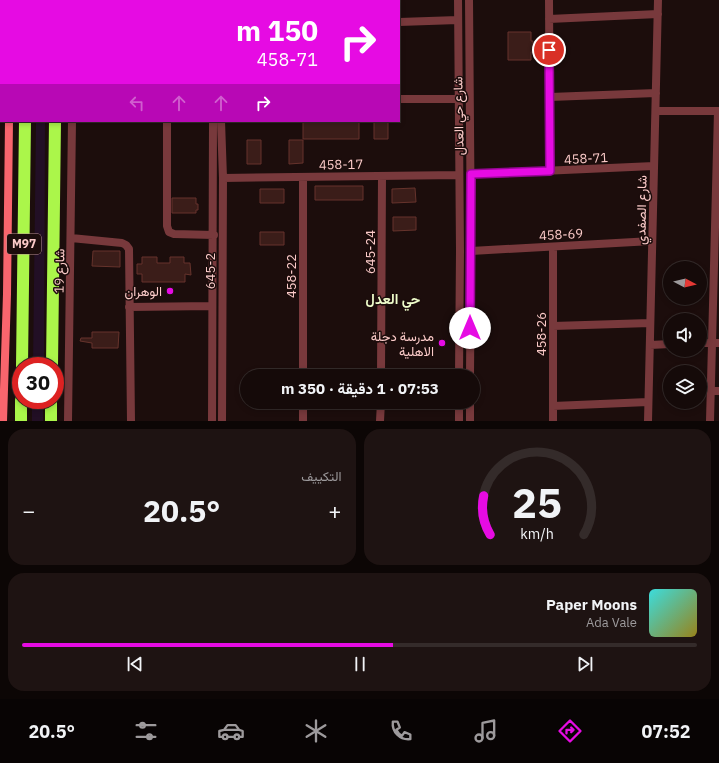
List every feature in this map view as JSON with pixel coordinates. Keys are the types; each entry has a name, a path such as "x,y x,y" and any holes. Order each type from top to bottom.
{"highway":[{"name":"M97","path":"22,357 25,122"},
{"name":"M97","path":"52,357 55,122"},
{"path":"21,409 21,421"},
{"path":"51,409 51,421"}],"street":[{"name":"شارع حي العدل","path":"458,0 459,369"},
{"name":"شارع حي العدل","path":"469,0 471,174 470,369"},
{"path":"549,0 550,171"},
{"name":"شارع الصفدي","path":"648,421 658,0"},
{"path":"549,19 658,14"},
{"path":"400,22 458,20"},
{"path":"550,97 656,93"},
{"path":"400,99 459,99"},
{"path":"656,111 719,111 715,391 710,421"},
{"path":"3,421 7,294 9,122"},
{"name":"شارع 19","path":"68,421 72,122"},
{"path":"167,122 167,226 169,232 174,234 214,235"},
{"name":"645-2","path":"212,421 212,306 214,235 213,122"},
{"name":"645-2","path":"221,122 223,178 222,421"},
{"name":"458-71","path":"471,174 654,166"},
{"name":"458-17","path":"223,178 459,175"},
{"name":"645-24","path":"381,369 382,176"},
{"name":"458-22","path":"303,177 303,369"},
{"path":"71,238 122,243 129,249 131,421"},
{"name":"458-69","path":"471,251 652,241"},
{"name":"458-26","path":"553,247 553,421"},
{"path":"129,307 212,306"},
{"path":"553,326 650,323"},
{"path":"650,345 663,344"},
{"path":"553,406 648,402"},
{"path":"303,409 303,421"},
{"path":"380,421 381,409"},
{"path":"458,421 459,409"},
{"path":"470,409 470,421"}],"shaded area":[{"path":"36,122 45,122 44,357 33,357"},
{"path":"32,409 43,409 43,421 32,421"}],"building":[{"path":"508,32 531,32 533,52 531,52 531,60 508,60"},
{"path":"303,122 359,122 359,139 303,139"},
{"path":"374,122 388,122 388,139 374,139"},
{"path":"247,140 261,140 261,164 247,164"},
{"path":"289,140 303,140 303,163 289,164"},
{"path":"315,186 363,186 363,200 315,200"},
{"path":"415,188 416,202 392,203 392,189"},
{"path":"260,189 284,189 284,203 260,203"},
{"path":"172,198 196,198 198,210 196,210 196,213 172,213"},
{"path":"393,217 416,217 416,230 393,231"},
{"path":"260,232 284,232 284,245 260,245"},
{"path":"93,251 120,251 120,267 92,266"},
{"path":"142,257 157,257 157,263 170,263 170,257 184,257 184,263 190,263 191,275 185,274 185,282 142,282 142,274 137,274 137,264 142,264"},
{"path":"92,332 119,332 118,348 92,348 92,343 80,341 81,338 92,338"}],"place":[{"name":"الوهران","path":"170,291"},
{"name":"مدرسة دجلة الاهلية","path":"442,343"}],"district":[{"name":"حي العدل","path":"393,299"}],"route":[{"path":"470,328 471,174 550,171 549,50"}]}
